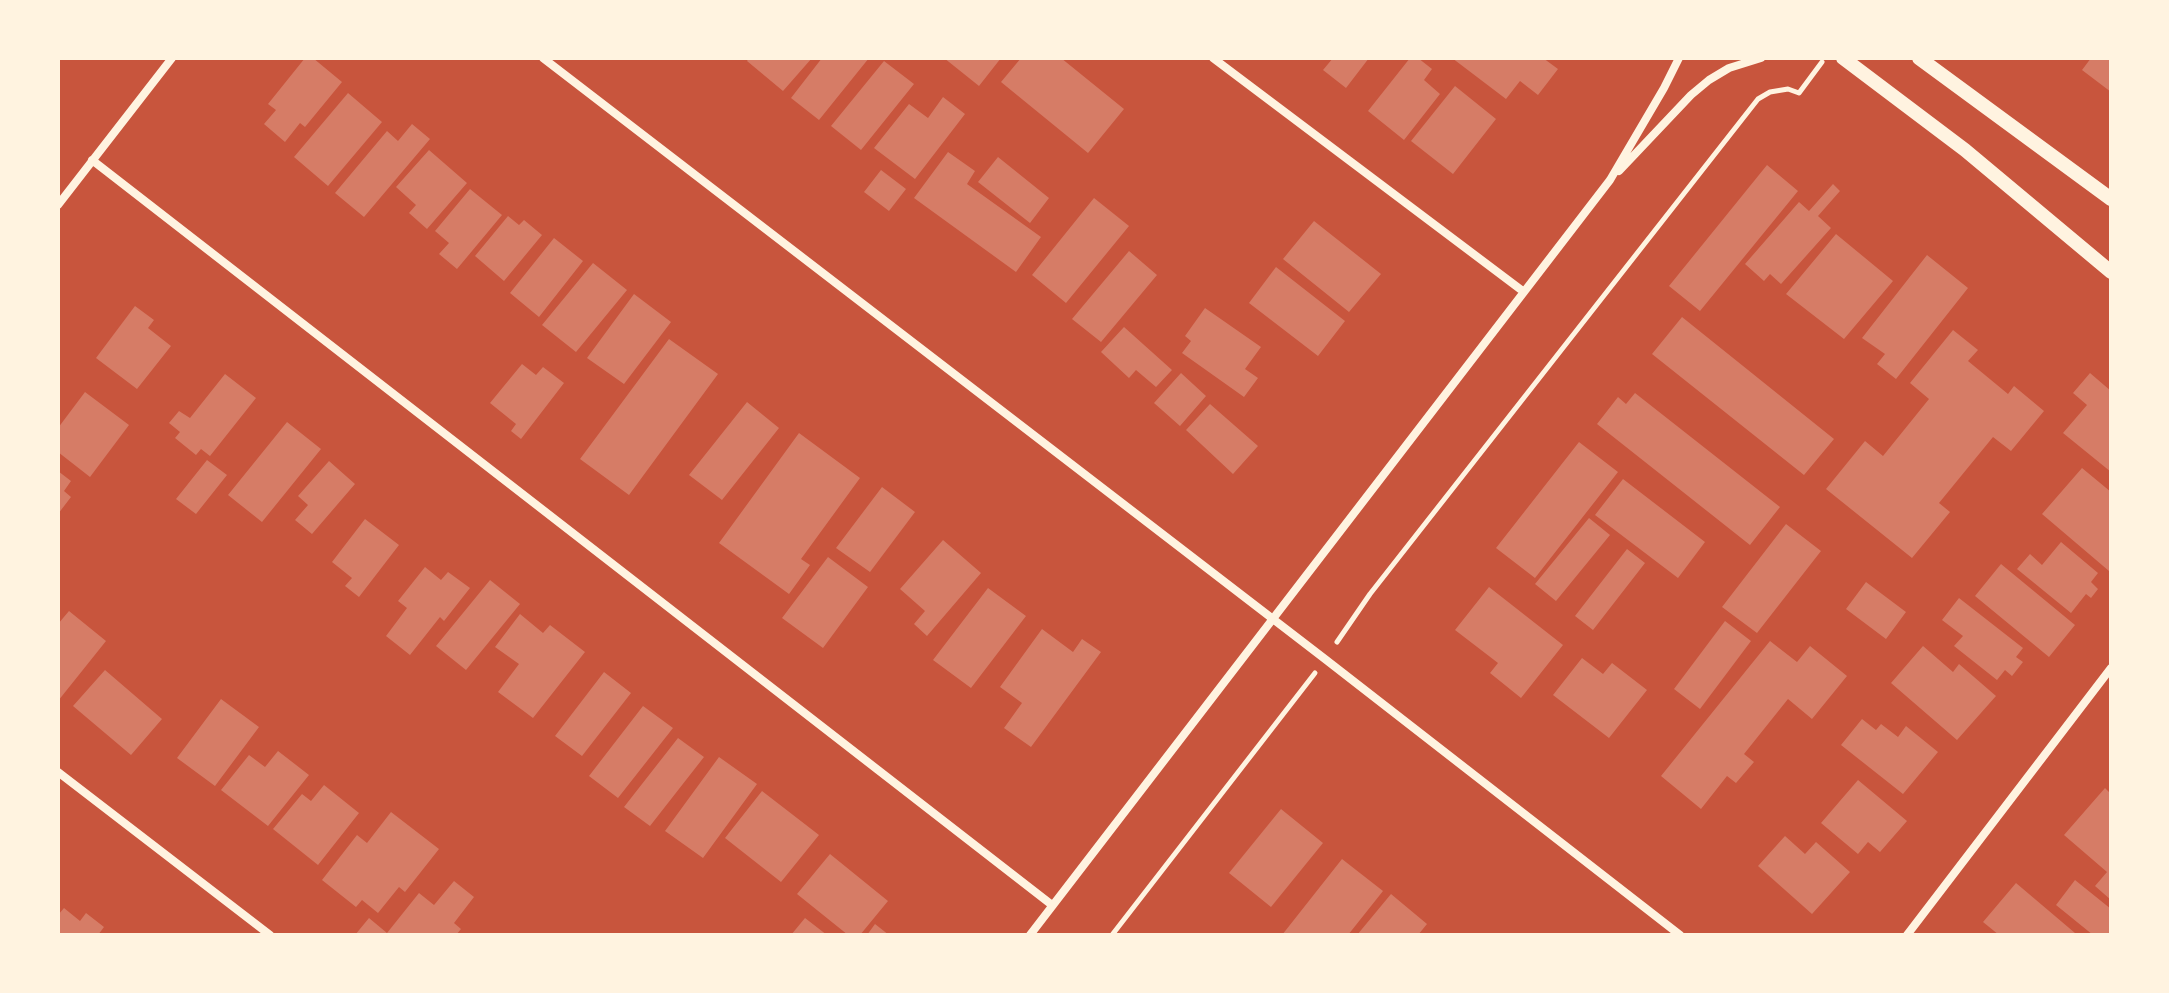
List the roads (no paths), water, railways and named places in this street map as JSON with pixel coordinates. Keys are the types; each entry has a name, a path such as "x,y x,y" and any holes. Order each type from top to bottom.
{"street":[{"path":"58,205 172,58"},
{"path":"543,58 1680,935"},
{"path":"1213,58 1524,292"},
{"path":"1610,180 1679,58"},
{"path":"1030,935 1610,180 1709,80 1729,68 1761,58"},
{"path":"1843,58 1965,150 2111,272"},
{"path":"1919,58 2111,199"},
{"path":"92,160 1052,905"},
{"path":"1907,935 2111,668"},
{"path":"58,772 270,935"}]}
